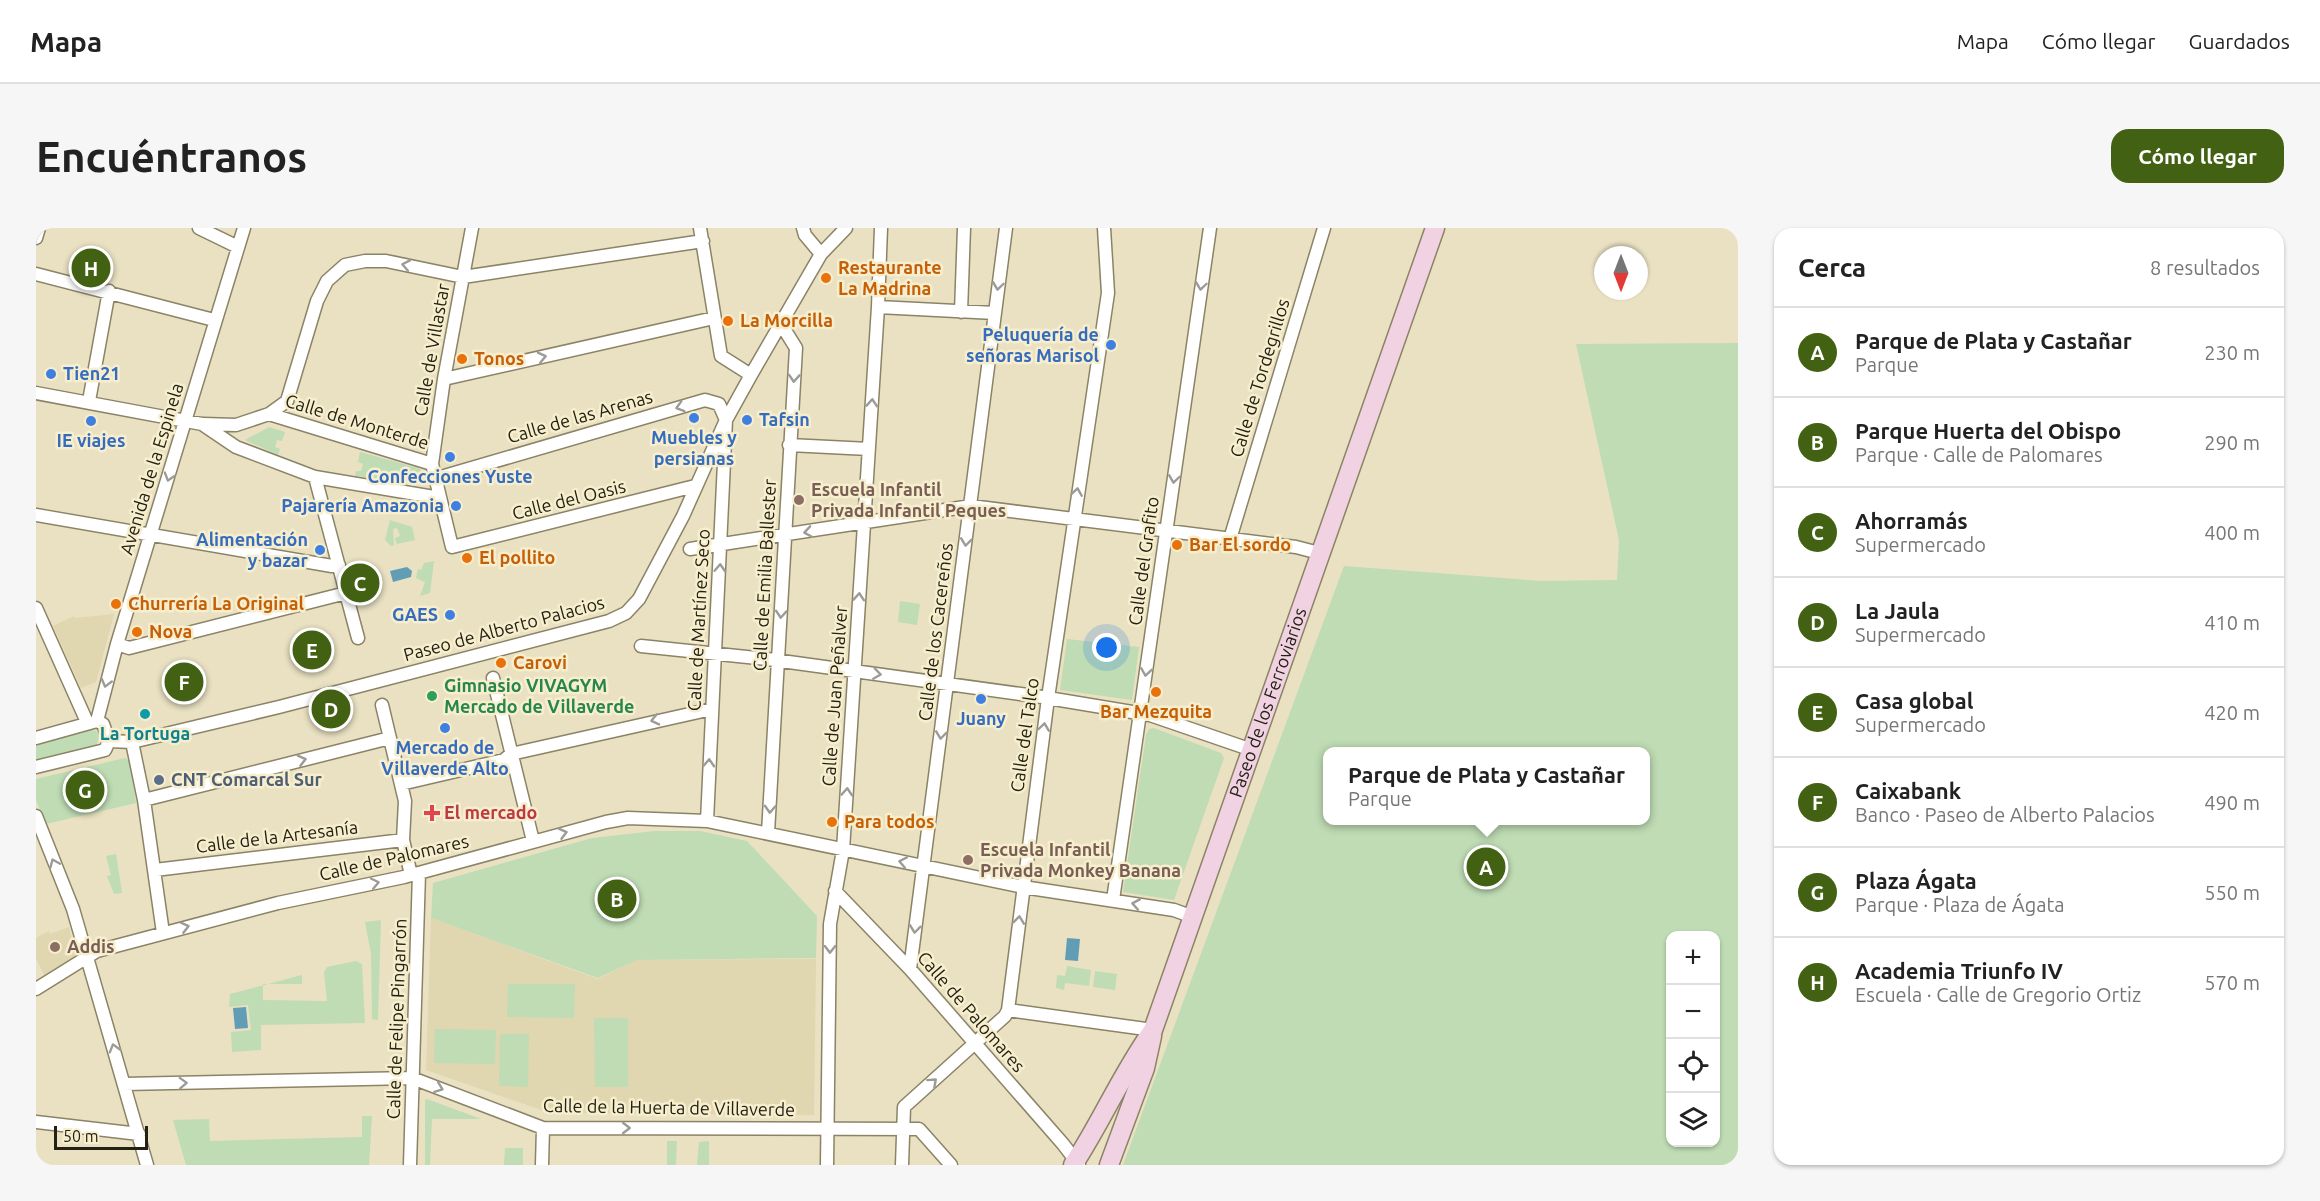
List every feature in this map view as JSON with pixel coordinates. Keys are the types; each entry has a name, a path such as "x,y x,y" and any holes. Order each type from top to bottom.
{"main road":[{"name":"Paseo de los Ferroviarios","path":"1076,1164 1130,1061 1153,1030 1323,554 1430,229"},
{"path":"1109,1165 1145,1068 1153,1030"}],"street":[{"path":"36,238 39,228"},
{"path":"199,228 238,247"},
{"name":"Avenida de la Espinela","path":"92,722 244,228"},
{"name":"Calle de Villastar","path":"452,547 432,464 444,379 472,228"},
{"path":"700,228 721,356 751,375"},
{"path":"803,228 805,236 821,254"},
{"name":"Paseo de Alberto Palacios","path":"109,741 132,742 279,707 620,617 639,599 683,516 726,420 821,254 846,228"},
{"name":"Calle de Juan Peñalver","path":"827,1165 830,924 843,850 878,307 881,228"},
{"path":"961,312 964,228"},
{"name":"Calle de los Cacereños","path":"910,969 1006,228"},
{"name":"Calle del Talco","path":"1008,1010 1073,517 1108,292 1104,228"},
{"name":"Calle del Grafito","path":"1113,900 1210,228"},
{"name":"Calle de Tordegrillos","path":"1230,539 1324,228"},
{"path":"269,414 286,401 316,301 327,281 345,266 365,261 386,261 463,277 703,241"},
{"path":"36,274 109,291 214,320"},
{"path":"89,401 109,291"},
{"path":"878,307 995,314"},
{"path":"444,379 714,318"},
{"name":"Calle de Emilia Ballester","path":"768,833 796,348 781,324"},
{"path":"36,393 89,401 202,424 236,447 315,477 440,498"},
{"name":"Calle de las Arenas","path":"435,479 705,400 719,404 726,420"},
{"name":"Calle de Monterde","path":"202,424 236,425 269,414 432,464"},
{"name":"Calle de Martínez Seco","path":"707,821 726,420"},
{"path":"789,445 869,449"},
{"path":"315,477 358,638"},
{"name":"Calle del Oasis","path":"452,547 695,486"},
{"path":"690,549 970,506 1073,517 1296,547 1323,554"},
{"path":"36,515 332,566 339,565"},
{"path":"117,644 129,648 346,593"},
{"path":"36,608 92,722"},
{"path":"640,646 778,661 1048,698 1139,714 1252,750"},
{"path":"493,678 532,841"},
{"name":"Calle de Felipe Pingarrón","path":"382,705 405,801 403,840 415,874 410,1165"},
{"path":"401,784 504,760 511,754 712,709"},
{"path":"36,738 92,722 103,724 109,741 105,750 36,767"},
{"path":"144,800 390,738"},
{"path":"132,742 144,800 163,933"},
{"path":"36,816 73,909 147,1165"},
{"name":"Calle de Palomares","path":"36,989 74,967 87,956 163,933 279,903 415,874 532,841 628,818 707,821 1023,887 1174,910 1193,917"},
{"name":"Calle de la Artesanía","path":"154,870 403,840"},
{"name":"Calle de Palomares","path":"835,891 910,969 1076,1164"},
{"path":"903,1165 904,1107 975,1044 1005,1016 1008,1010 1153,1030"},
{"name":"Calle de la Huerta de Villaverde","path":"124,1084 412,1078 543,1128 827,1128"},
{"path":"36,1122 139,1134"},
{"path":"542,1165 543,1128"},
{"path":"827,1128 919,1129 951,1165"}],"shaded area":[{"path":"114,614 96,682 81,688 53,626 74,616 75,618"},
{"path":"431,918 598,979 637,960 816,959 814,1115 550,1113 426,1070"},
{"name":"Addis","path":"69,927 76,957 44,975 36,959 36,938 49,931 50,934"}],"green space":[{"path":"1738,343 1738,1165 1123,1165 1344,566 1541,581 1617,580 1619,540 1576,344"},
{"path":"269,427 285,432 282,441 277,440 275,447 280,449 278,455 245,440"},
{"path":"360,452 418,468 424,473 425,484 355,476 356,471 361,471 363,464 358,462"},
{"path":"390,520 412,527 415,540 397,544 395,538 400,536 397,528 393,529 394,545 391,546 385,540"},
{"path":"434,561 430,593 420,596 425,582 416,578 418,569 421,570 424,563"},
{"path":"900,601 920,604 917,625 898,622"},
{"path":"1067,639 1139,647 1132,700 1060,690"},
{"path":"1154,728 1221,753 1224,758 1174,900 1123,892 1146,735 1149,729"},
{"path":"90,730 96,731 100,736 96,746 36,761 36,743"},
{"path":"125,758 130,761 136,803 46,824 36,800 36,779"},
{"path":"654,831 700,831 747,841 817,916 816,958 637,960 598,978 431,918 433,883 592,838"},
{"path":"116,854 122,893 114,894 107,876 111,875 106,856"},
{"path":"381,920 378,1020 372,1019 371,954 365,922"},
{"path":"356,961 362,964 365,1023 261,1025 261,1050 232,1052 231,1032 251,1030 248,1005 229,1007 230,994 263,985 263,1000 327,1001 324,972 327,967"},
{"path":"1067,966 1091,970 1089,986 1065,983 1064,990 1056,988 1057,975 1065,976"},
{"path":"1095,971 1117,974 1115,990 1093,987"},
{"path":"302,975 302,984 268,984"},
{"path":"508,984 575,984 574,1018 507,1017"},
{"path":"594,1018 628,1018 628,1087 595,1087"},
{"path":"435,1029 496,1030 495,1064 434,1063"},
{"path":"500,1034 529,1034 528,1087 499,1086"},
{"path":"425,1100 481,1119 432,1119 430,1165 425,1165"},
{"path":"362,1116 372,1116 369,1165 186,1165 173,1120 209,1119 210,1141 362,1137"},
{"path":"667,1141 677,1141 676,1165 667,1165"},
{"path":"709,1141 709,1165 697,1165 699,1142"},
{"path":"505,1148 523,1148 523,1165 504,1165"}],"water":[{"path":"407,567 412,571 411,577 393,582 390,571"},
{"path":"1067,938 1080,939 1078,961 1065,960"},
{"path":"246,1007 248,1028 235,1029 233,1008"}],"place":[{"name":"Academia Triunfo IV","path":"91,268"},
{"name":"Restaurante La Madrina","path":"826,278"},
{"name":"La Morcilla","path":"728,321"},
{"name":"Peluquería de señoras Marisol","path":"1111,345"},
{"name":"Tonos","path":"462,359"},
{"name":"Tien21","path":"51,374"},
{"name":"Muebles y persianas","path":"694,418"},
{"name":"Tafsin","path":"747,420"},
{"name":"IE viajes","path":"91,421"},
{"name":"Confecciones Yuste","path":"450,457"},
{"name":"Escuela Infantil Privada Infantil Peques","path":"799,500"},
{"name":"Pajarería Amazonia","path":"456,506"},
{"name":"Bar El sordo","path":"1177,545"},
{"name":"Alimentación y bazar","path":"320,550"},
{"name":"El pollito","path":"467,558"},
{"name":"Ahorramás","path":"360,583"},
{"name":"Churrería La Original","path":"116,604"},
{"name":"GAES","path":"450,615"},
{"name":"Nova","path":"137,632"},
{"name":"Casa global","path":"312,650"},
{"name":"Carovi","path":"501,663"},
{"name":"Caixabank","path":"184,682"},
{"name":"Bar Mezquita","path":"1156,692"},
{"name":"Gimnasio VIVAGYM Mercado de Villaverde","path":"432,696"},
{"name":"Juany","path":"981,699"},
{"name":"La Jaula","path":"331,709"},
{"name":"La Tortuga","path":"145,714"},
{"name":"Mercado de Villaverde Alto","path":"445,728"},
{"name":"CNT Comarcal Sur","path":"159,780"},
{"name":"Plaza Ágata","path":"85,790"},
{"name":"El mercado","path":"432,813"},
{"name":"Para todos","path":"832,822"},
{"name":"Escuela Infantil Privada Monkey Banana","path":"968,860"},
{"name":"Parque de Plata y Castañar","path":"1486,867"},
{"name":"Parque Huerta del Obispo","path":"617,899"},
{"name":"Addis","path":"55,947"}]}
